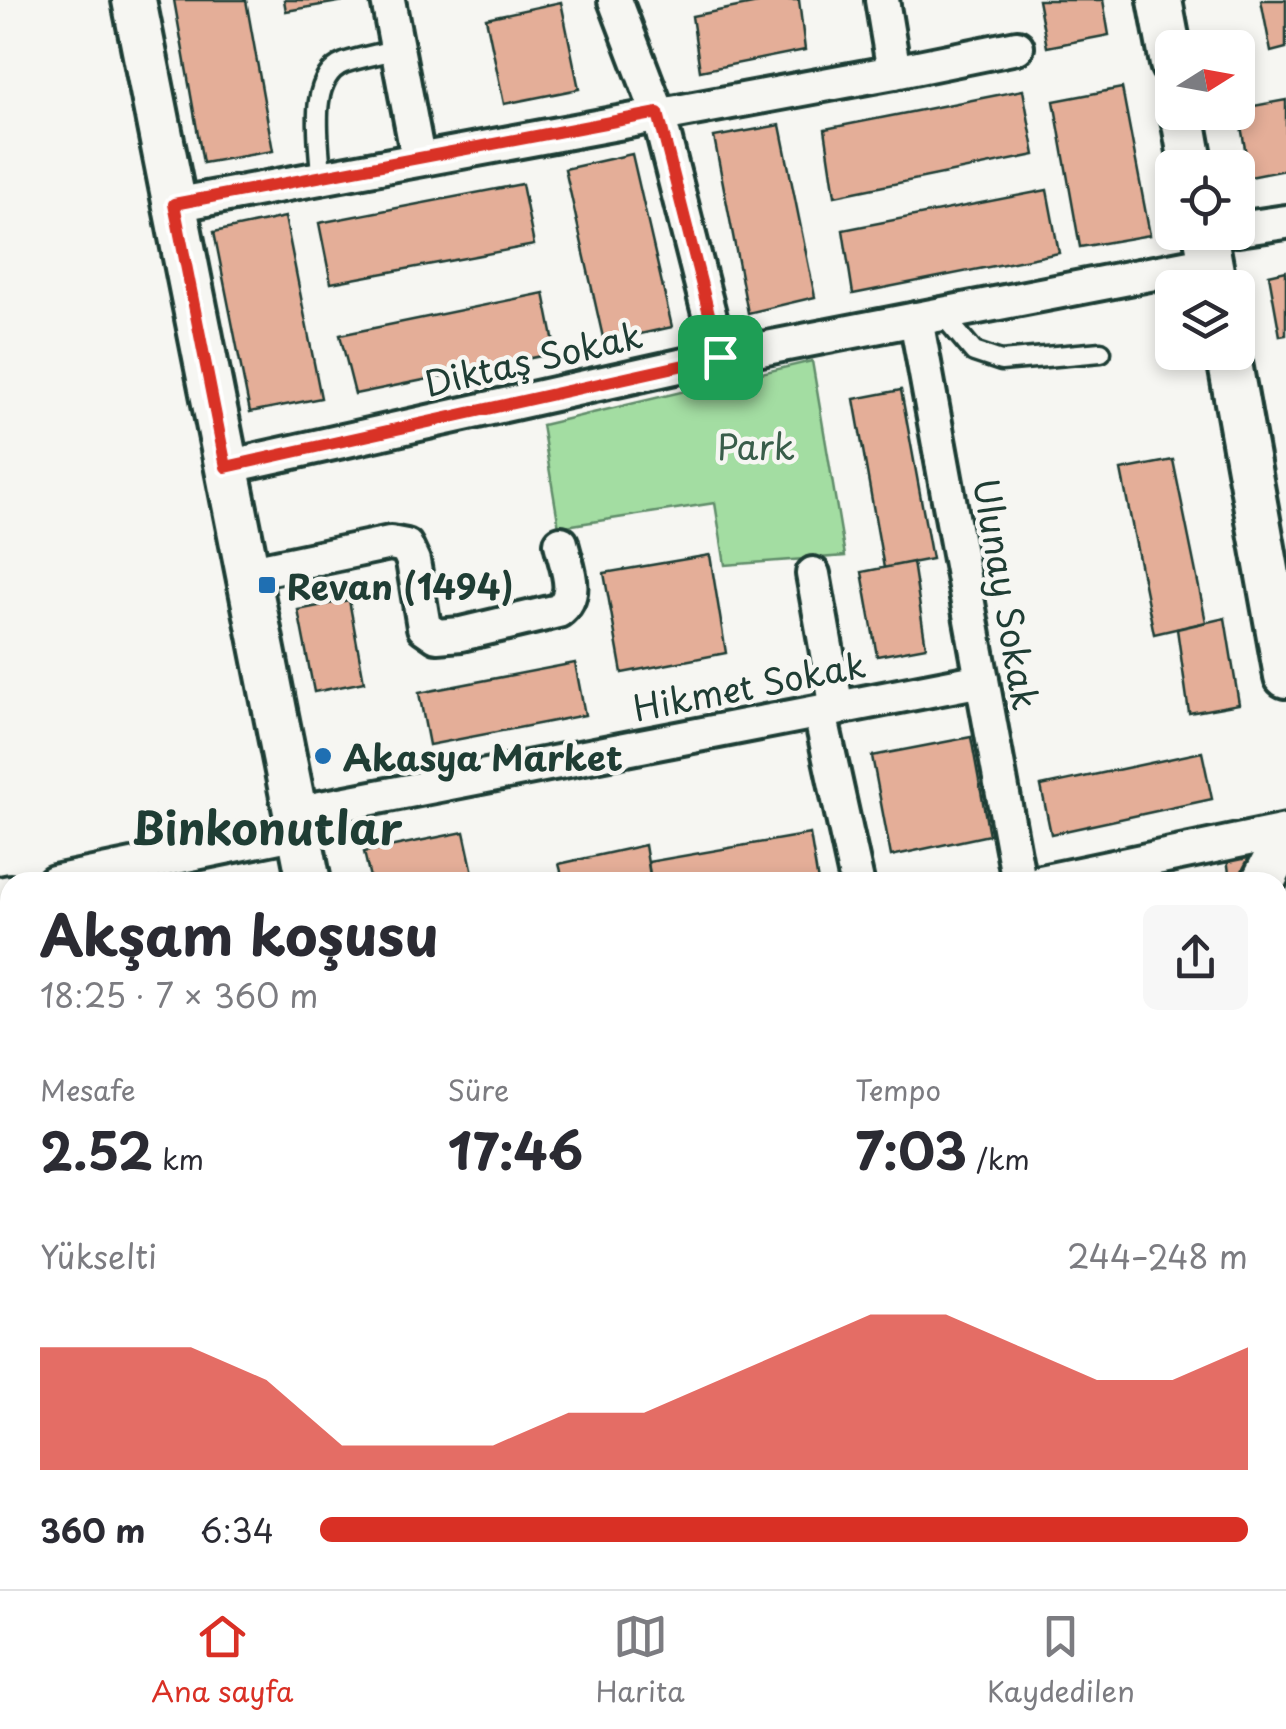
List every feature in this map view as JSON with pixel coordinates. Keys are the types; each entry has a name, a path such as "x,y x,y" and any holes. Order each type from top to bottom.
{"street":[{"path":"134,0 307,872"},
{"path":"388,0 418,158"},
{"path":"615,0 658,113 720,357"},
{"path":"882,0 894,72"},
{"path":"1160,0 1166,30"},
{"path":"174,204 1016,47"},
{"name":"Diktaş Sokak","path":"1255,232 1286,222"},
{"name":"Diktaş Sokak","path":"226,467 720,357 929,316 1199,250"},
{"name":"Ulunay Sokak","path":"929,316 982,680 1018,872"},
{"path":"1231,370 1285,660"},
{"path":"247,572 390,543 406,546 413,560 424,628 438,636 461,634 558,611 567,605 572,594 561,542"},
{"path":"813,574 829,711 855,872"},
{"name":"Hikmet Sokak","path":"94,872 297,822 982,680"},
{"path":"1093,872 1286,834"},
{"path":"1268,872 1286,834"}],"lane":[{"path":"321,177 319,90 328,73 343,64 398,50"},
{"path":"929,316 974,352 1001,361 1101,352"}],"green space":[{"name":"Park","path":"812,361 845,556 725,565 715,503 559,527 542,425"}],"building":[{"path":"174,0 246,0 273,151 203,163"},
{"path":"284,0 350,0 286,11"},
{"path":"773,0 799,0 805,50 700,71 692,16"},
{"path":"1038,0 1103,0 1109,35 1047,47"},
{"path":"1261,0 1286,0 1286,48 1271,52"},
{"path":"561,2 579,89 504,104 486,18"},
{"path":"1122,88 1150,235 1080,247 1054,101"},
{"path":"1023,90 1035,155 835,196 825,129"},
{"path":"1286,100 1286,170 1255,176 1255,150 1245,150 1242,130 1255,130 1255,106"},
{"path":"780,125 815,297 748,313 714,137"},
{"path":"632,154 672,327 604,342 565,169"},
{"path":"522,184 534,245 331,283 319,223"},
{"path":"1047,190 1059,253 853,294 843,230"},
{"path":"285,217 321,398 250,412 214,232"},
{"path":"1286,271 1286,335 1280,336 1269,275"},
{"path":"544,293 556,353 355,394 340,335"},
{"path":"901,390 932,559 884,568 854,399"},
{"path":"1173,460 1206,622 1154,634 1121,470"},
{"path":"710,555 726,653 622,673 604,573"},
{"path":"913,562 926,647 877,656 862,572"},
{"path":"349,600 364,682 314,692 298,610"},
{"path":"1225,618 1239,704 1189,713 1177,629"},
{"path":"575,663 585,715 429,745 419,693"},
{"path":"971,737 989,835 891,856 872,756"},
{"path":"1202,752 1212,799 1051,834 1041,786"},
{"path":"464,832 473,872 369,872 364,852"},
{"path":"810,834 816,872 650,872 648,862"},
{"path":"1268,840 1263,872 1229,872 1226,850"},
{"path":"645,845 649,872 561,872 559,864"}],"place":[{"name":"Revan (1494)","path":"267,585"},
{"name":"Akasya Market","path":"323,756"}],"district":[{"name":"Binkonutlar","path":"267,826"}],"route":[{"path":"658,113 720,357 226,467 174,204 658,113"}]}
